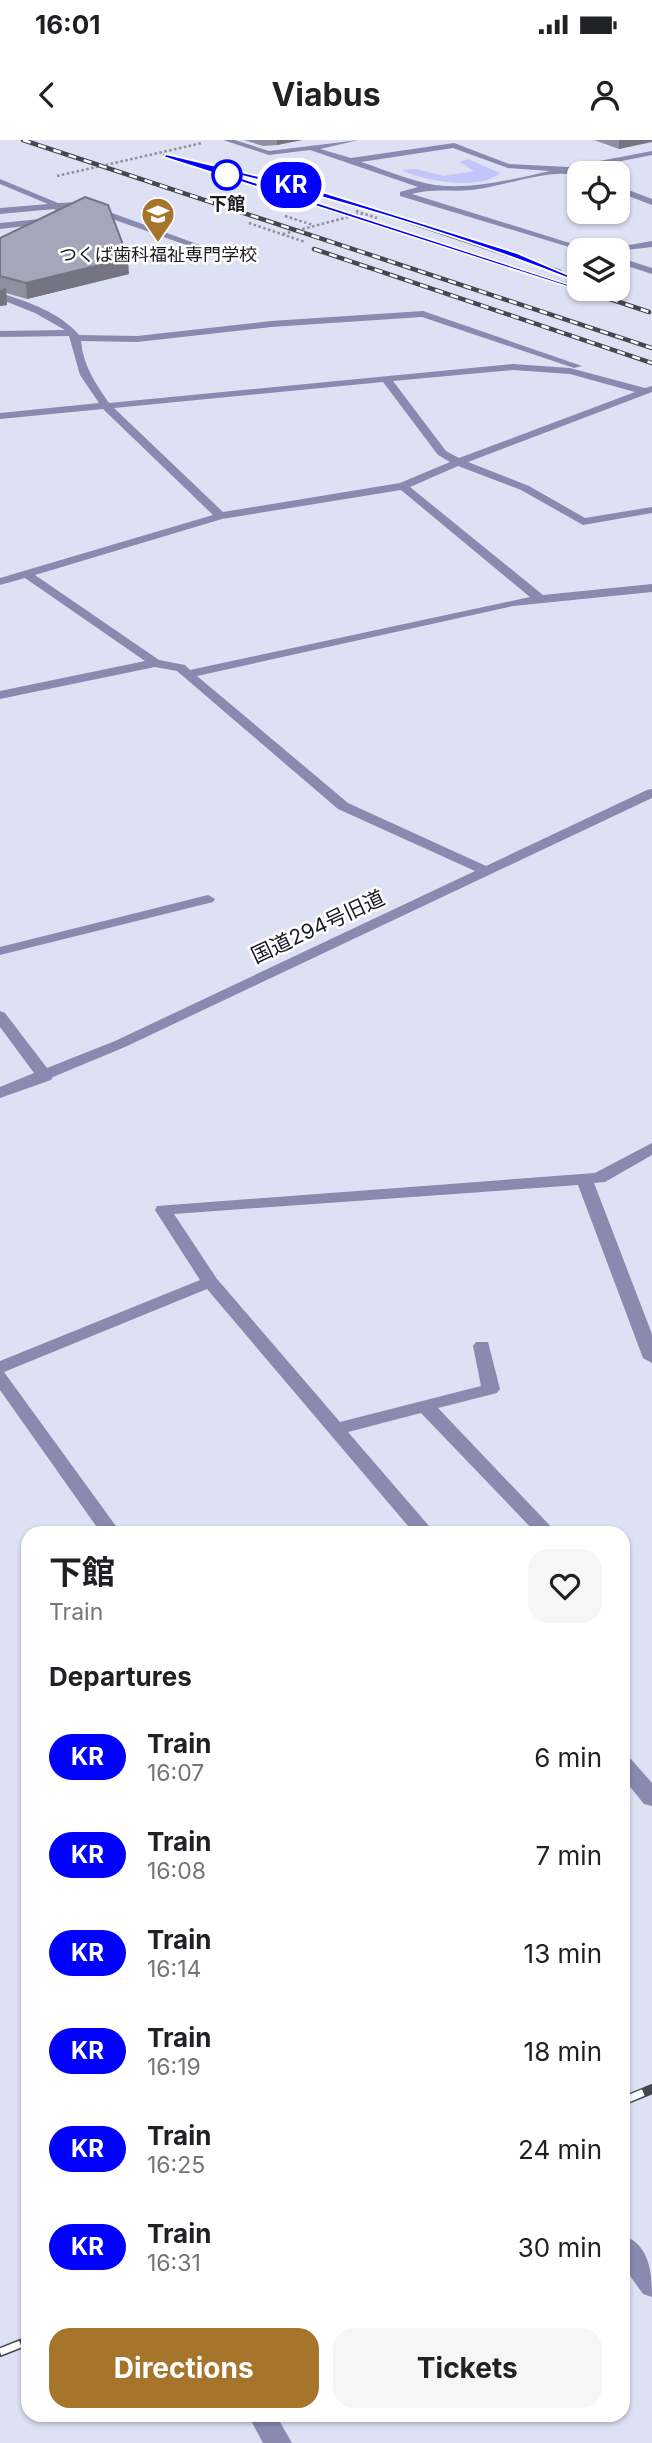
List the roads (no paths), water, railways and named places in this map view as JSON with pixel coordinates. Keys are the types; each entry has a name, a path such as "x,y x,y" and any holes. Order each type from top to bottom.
{"street":[{"path":"227,140 269,153 355,140"},
{"path":"440,140 508,166 567,169"},
{"path":"351,161 454,145"},
{"path":"310,148 428,186 450,188 567,169"},
{"path":"610,161 652,153"},
{"path":"450,157 475,154"},
{"path":"373,168 399,164"},
{"path":"500,182 508,166"},
{"path":"0,181 58,205 64,212 59,218 0,226"},
{"path":"428,186 403,194 567,244"},
{"path":"630,194 652,202"},
{"path":"0,211 71,204 86,206 215,252"},
{"path":"630,247 652,244"},
{"path":"630,264 652,271"},
{"path":"0,296 55,319 74,335 77,354 85,375 106,406 221,516"},
{"path":"0,334 137,339 271,324 423,314 575,363 583,375"},
{"path":"0,416 513,367 546,368 648,390"},
{"path":"386,379 442,453 458,462 525,488 583,522 652,510"},
{"path":"0,582 221,516 403,486 458,462 648,390"},
{"path":"403,486 540,599"},
{"path":"26,574 155,663"},
{"path":"188,674 540,599 652,588"},
{"path":"0,695 155,663 181,668 343,806 486,871"},
{"name":"国道294号旧道","path":"0,1093 45,1077 120,1044 652,793"},
{"path":"0,951 208,899"},
{"path":"0,1016 45,1077"},
{"path":"419,1526 210,1282 163,1210 599,1178 652,1148"},
{"path":"584,1179 652,1358"},
{"path":"0,1368 210,1282"},
{"path":"336,1429 491,1389 482,1346"},
{"path":"0,1377 106,1526"},
{"path":"425,1406 540,1526"},
{"path":"630,1772 652,1798"},
{"path":"630,2256 652,2286"},
{"path":"265,2422 278,2443"}],"railway":[{"path":"23,140 652,348"},
{"path":"165,156 567,285"},
{"path":"284,184 381,212 560,272"},
{"path":"314,249 652,363"},
{"path":"616,301 649,312"},
{"path":"630,2098 652,2089"},
{"path":"0,2352 21,2344"}],"train":[{"name":"KR","path":"567,276 515,255 310,190 166,156 567,285"}],"place":[{"name":"下館","path":"227,175"},
{"name":"つくば歯科福祉専門学校","path":"158,244"}]}
